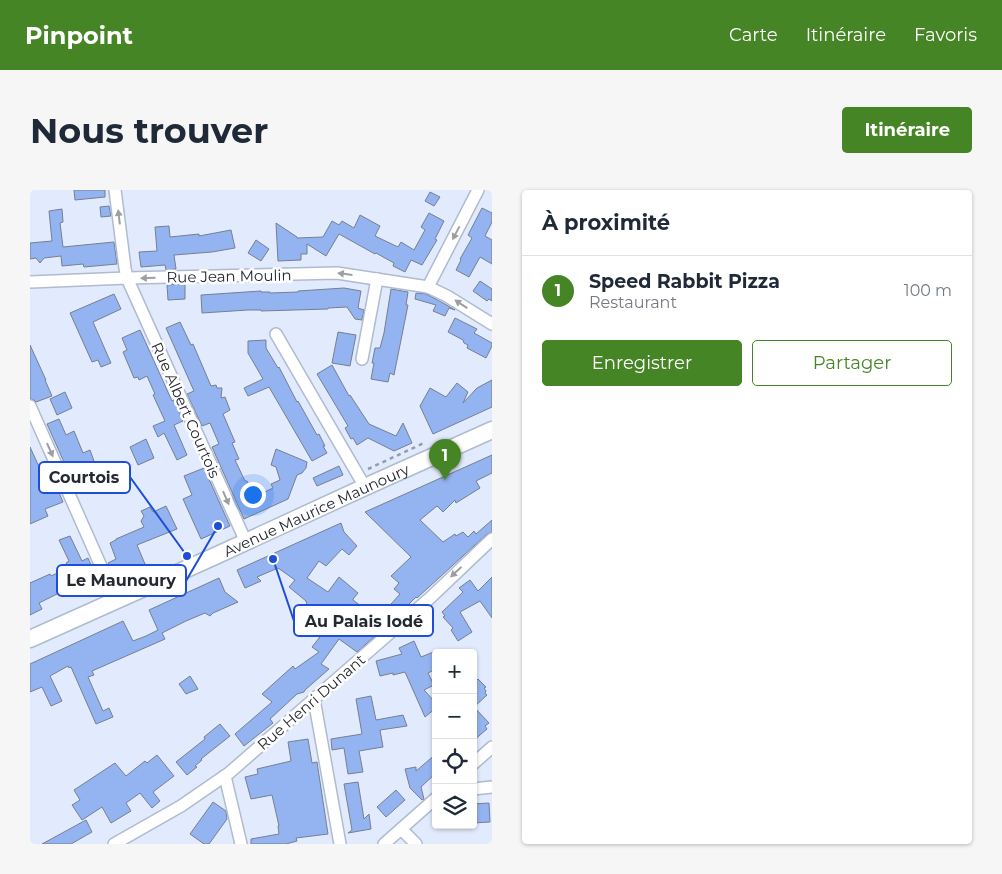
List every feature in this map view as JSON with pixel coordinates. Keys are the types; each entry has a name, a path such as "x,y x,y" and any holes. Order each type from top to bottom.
{"main road":[{"name":"Avenue Maurice Maunoury","path":"30,639 492,430"}],"street":[{"name":"Rue Albert Courtois","path":"116,190 125,268 128,278 246,542"},
{"path":"428,287 478,190"},
{"name":"Rue Jean Moulin","path":"30,282 337,273 428,287 447,296 492,324"},
{"path":"362,360 377,278"},
{"path":"276,334 365,487"},
{"path":"30,406 116,600"},
{"name":"Rue Henri Dunant","path":"114,844 181,806 225,776 430,598 492,539"},
{"path":"314,699 340,844"},
{"path":"477,760 492,746"},
{"path":"225,776 241,844"},
{"path":"477,789 492,787"},
{"path":"384,844 432,802"},
{"path":"401,829 416,844"}],"building":[{"path":"74,190 105,190 105,197 75,200"},
{"path":"430,192 440,197 434,206 425,201"},
{"path":"109,206 111,216 101,217 100,207"},
{"path":"482,208 492,213 492,222 485,236 492,240 492,264 480,257 469,277 456,270 472,238 468,235"},
{"path":"62,209 63,222 60,223 63,247 114,242 117,264 84,267 83,264 62,266 61,256 44,258 40,263 36,258 30,259 30,243 52,241 49,211"},
{"path":"429,213 444,221 435,239 437,240 422,265 411,260 405,272 393,266 394,263 339,234 326,256 307,244 307,254 301,254 301,260 278,261 276,223 297,238 323,237 332,221 339,225 342,221 354,228 360,215 380,226 375,236 398,247 401,242 414,250 425,230 421,227"},
{"path":"169,226 170,237 199,234 199,236 231,230 235,248 174,255 176,269 166,270 165,265 141,267 139,252 157,251 155,227"},
{"path":"256,240 269,249 261,261 248,253"},
{"path":"480,281 492,289 492,301 489,299 487,301 473,291"},
{"path":"185,284 185,299 168,300 167,285"},
{"path":"344,288 361,291 358,308 364,310 362,320 355,319 347,307 202,313 201,295 261,291 270,293 298,292"},
{"path":"391,289 408,292 406,305 408,305 394,375 390,373 388,382 371,379 375,348 380,348"},
{"path":"416,293 426,294 455,310 449,308 445,316 433,311 436,305 415,299"},
{"path":"114,294 121,309 93,322 111,363 101,367 98,360 92,362 70,313"},
{"path":"455,318 477,329 474,333 492,343 486,358 467,348 468,345 463,340 448,332"},
{"path":"180,322 191,345 193,344 211,386 216,385 217,388 222,388 221,398 225,397 230,410 223,414 235,442 232,443 239,459 235,460 254,497 273,488 271,484 280,480 276,467 271,465 276,449 307,462 306,468 297,475 288,499 244,519 212,447 219,444 210,423 202,426 187,394 194,391 166,328"},
{"path":"140,330 183,421 174,425 187,455 177,460 164,433 158,437 153,426 165,421 147,376 139,380 138,377 134,378 123,352 127,350 122,338"},
{"path":"338,332 356,335 350,366 332,363"},
{"path":"266,340 266,348 325,446 323,446 327,453 312,461 269,387 248,396 244,388 263,379 248,353 248,341"},
{"path":"30,345 52,396 36,402 30,399"},
{"path":"332,365 349,396 369,424 396,436 403,423 412,443 394,451 368,438 357,445 353,438 351,439 345,428 348,426 317,374"},
{"path":"492,380 492,407 433,434 420,406 430,388 446,397 457,383 468,392 463,403 477,388"},
{"path":"65,392 72,408 57,415 50,399"},
{"path":"59,419 66,435 74,431 83,453 90,450 94,461 83,466 86,474 72,480 47,424"},
{"path":"146,439 154,458 138,465 130,447"},
{"path":"30,447 47,484 54,481 63,502 45,509 48,516 30,524"},
{"path":"492,455 492,473 476,481 480,488 456,503 455,500 443,512 437,506 420,520 443,542 455,534 456,536 463,532 468,537 474,531 476,534 492,520 492,532 487,534 416,597 357,652 339,639 321,664 329,669 304,692 297,694 270,719 273,723 244,746 235,734 272,702 262,694 293,666 295,669 319,652 312,647 326,629 302,611 307,603 306,601 289,587 295,580 278,568 257,577 261,581 245,588 237,570 341,523 344,532 357,546 349,555 342,549 326,566 319,561 307,578 328,592 339,577 358,593 353,600 370,613 375,607 383,613 400,594 394,589 399,583 391,576 411,557 365,512"},
{"path":"339,466 343,475 317,486 313,478"},
{"path":"204,468 230,526 201,539 183,499 192,495 184,476"},
{"path":"166,506 177,529 137,545 145,564 115,577 108,563 116,559 110,543 144,527 141,521 144,516 141,511 150,507 153,512"},
{"path":"70,536 82,561 88,558 96,576 58,592 39,603 42,609 30,615 30,583 68,568 66,563 69,561 59,540"},
{"path":"492,577 492,618 480,601 460,612 472,632 458,641 451,630 453,628 443,617 445,616 442,612 463,592 459,588 470,580 478,591"},
{"path":"219,578 225,592 238,602 210,616 205,613 186,621 162,633 165,639 92,671 94,675 88,677 103,711 109,708 113,717 96,724 71,667 69,668 68,666 50,676 62,701 51,706 42,687 30,692 30,664 123,621 133,641 146,636 158,630 149,610"},
{"path":"414,641 421,657 432,653 432,671 428,673 432,686 424,690 432,699 432,711 425,717 405,672 380,676 376,661 402,654 399,648"},
{"path":"190,676 198,689 186,694 179,684"},
{"path":"478,679 486,687 484,688 487,695 477,704"},
{"path":"371,696 376,720 403,715 407,726 380,730 383,747 359,751 363,772 348,774 344,748 332,750 331,739 362,734 356,699"},
{"path":"477,710 489,723 485,726 487,729 477,738"},
{"path":"220,724 230,736 201,759 195,766 197,767 187,775 176,762 205,739 204,737"},
{"path":"308,739 312,763 317,762 328,834 296,838 297,841 286,844 251,844 251,839 279,834 279,826 272,795 251,799 245,777 258,774 257,769 291,761 288,742"},
{"path":"157,755 174,776 153,792 160,801 152,808 140,793 126,803 131,811 111,823 102,807 82,820 72,805 80,800 74,790 115,763 126,776 145,761 147,763"},
{"path":"432,757 432,777 421,787 424,799 422,800 410,788 405,769 416,767 416,771"},
{"path":"358,782 364,819 369,814 371,829 348,833 352,830 344,784"},
{"path":"396,790 405,800 386,817 377,807"},
{"path":"213,802 226,811 227,819 209,844 204,844 190,834"},
{"path":"489,803 490,822 477,823 477,804"},
{"path":"86,820 92,832 71,844 42,844"}],"place":[{"name":"Speed Rabbit Pizza","path":"445,480"},
{"name":"Le Maunoury","path":"218,526"},
{"name":"Courtois","path":"187,556"},
{"name":"Au Palais Iodé","path":"273,559"}]}
